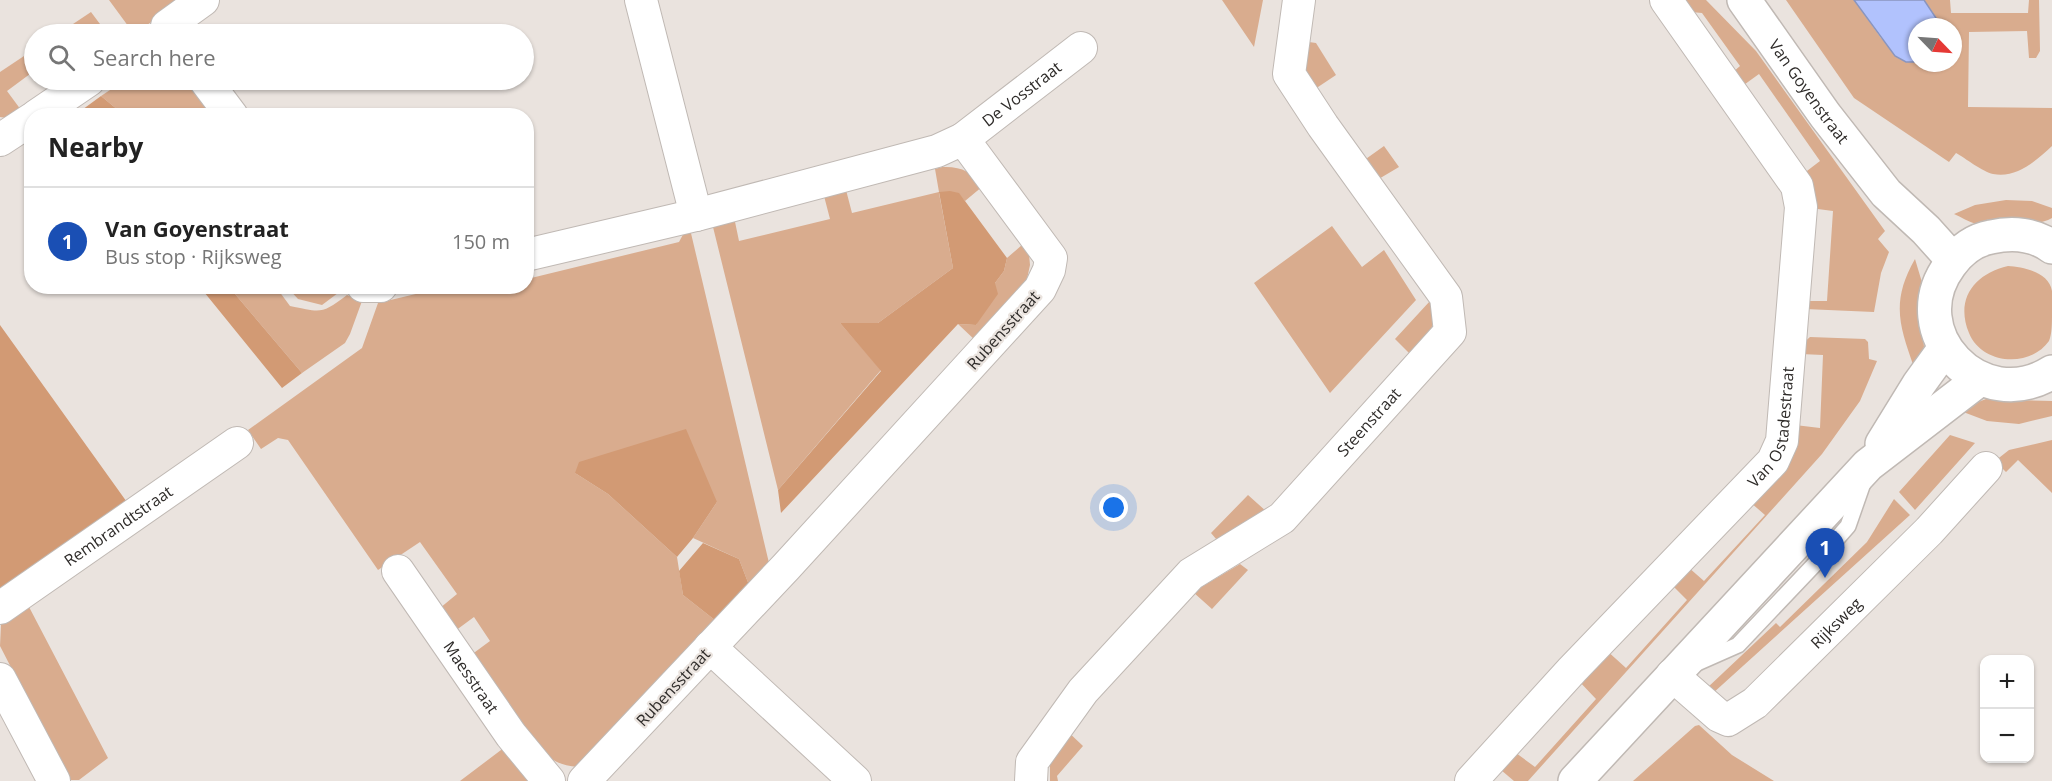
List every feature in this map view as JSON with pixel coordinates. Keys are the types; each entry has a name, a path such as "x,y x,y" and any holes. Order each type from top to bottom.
{"street":[{"path":"174,24 203,0"},
{"path":"641,0 696,215"},
{"name":"Steenstraat","path":"1031,781 1032,762 1083,691 1191,574 1282,518 1450,332 1446,297 1323,126 1290,74 1299,0"},
{"name":"Van Ostadestraat","path":"1471,781 1572,670 1773,461 1782,441 1801,207 1797,186 1666,0"},
{"name":"Van Goyenstraat","path":"1744,0 1825,115 1886,193 1926,230 1953,260"},
{"name":"De Vosstraat","path":"963,140 1081,48"},
{"path":"48,108 74,90"},
{"path":"213,90 226,108"},
{"path":"0,140 24,124"},
{"path":"534,253 696,215 937,151 963,140"},
{"name":"Rubensstraat","path":"584,781 1041,289 1051,258 963,140"},
{"path":"2049,377 2012,385 1996,384 1980,379 1960,366 1945,348 1938,330 1934,309 1940,283 1953,260 1973,243 1998,235 2024,235 2051,244"},
{"path":"1868,465 1919,384 1945,348"},
{"path":"1575,781 1868,465 1980,379"},
{"name":"Rembrandtstraat","path":"0,608 237,443"},
{"name":"Rijksweg","path":"1672,675 1719,716 1728,720 1755,703 1929,531 1986,468"},
{"name":"Maesstraat","path":"398,571 511,735 549,781"},
{"path":"710,647 855,781"},
{"path":"0,679 54,781"}],"shaded area":[{"path":"109,0 183,0 148,24 127,24"},
{"path":"1222,0 1263,0 1254,47"},
{"path":"1673,0 1706,0 1756,51 1885,231 1878,239 1889,252 1881,273 1874,312 1805,309 1806,301 1827,301 1833,211 1810,208 1803,174 1820,161 1759,74 1741,87 1732,73 1740,66 1702,13 1680,11"},
{"path":"1786,0 1854,0 1881,38 1908,62 1908,72 1962,72 1962,18 1936,18 1924,0 1950,0 1951,13 2028,13 2029,0 2039,0 2040,51 2036,58 2029,58 2027,31 1969,32 1968,107 2052,108 2052,146 2026,167 2002,175 1989,173 1956,153 1949,162 1854,98"},
{"path":"91,12 100,24 73,24"},
{"path":"1309,42 1316,43 1336,75 1315,89 1308,77 1306,67"},
{"path":"24,56 24,78 7,91 21,110 7,118 0,117 0,72"},
{"path":"110,90 194,90 208,108 116,108 101,96"},
{"path":"101,96 116,108 85,108"},
{"path":"1384,146 1399,167 1377,180 1363,161"},
{"path":"942,167 966,171 983,186 965,201 958,193 939,193 953,268 878,323 840,323 881,370 778,490 712,223 734,217 739,241 830,219 824,196 846,190 852,213 939,192 935,169"},
{"path":"939,192 959,193 1007,258 1004,271 995,283 998,294 976,325 958,324 781,513 778,490 881,371 840,323 878,323 953,268"},
{"path":"2006,200 2032,201 2052,208 2052,218 2026,225 1993,226 1976,224 1954,214 1975,205"},
{"path":"1332,226 1362,267 1384,250 1416,300 1330,393 1254,283"},
{"path":"686,229 690,229 769,563 749,585 739,559 693,538 717,502 575,473 608,494 677,557 683,595 716,621 578,767 567,765 553,760 541,749 471,655 490,641 474,617 455,631 440,608 457,594 420,542 378,570 288,440 278,438 261,449 248,430 362,348 378,303 416,294 534,294 534,277 679,242"},
{"path":"1023,244 1029,254 1030,265 1027,279 977,342 958,324 976,325 995,283 1004,271 1007,258"},
{"path":"1915,259 1924,289 1922,320 1924,347 1914,367 1901,325 1900,301 1907,274"},
{"path":"2008,266 2028,269 2041,275 2046,279 2052,291 2052,325 2049,341 2041,350 2019,359 1995,357 1984,352 1975,344 1965,321 1964,309 1970,290 1986,275"},
{"path":"206,294 235,294 302,373 282,388"},
{"path":"235,294 281,294 290,306 315,310 326,309 347,295 362,301 345,343 302,373"},
{"path":"293,294 337,294 322,305 298,299"},
{"path":"1430,301 1432,325 1427,337 1412,356 1395,339"},
{"path":"0,325 129,505 0,600"},
{"path":"1810,337 1865,339 1868,342 1869,359 1877,361 1860,401 1822,454 1528,781 1514,781 1501,770 1516,753 1535,767 1596,699 1577,679 1605,649 1626,668 1687,600 1672,585 1688,567 1704,581 1765,515 1750,502 1795,425 1820,428 1823,355 1801,354 1801,345"},
{"path":"1986,399 2052,401 2052,416 2019,424 1987,421 1958,410"},
{"path":"686,429 717,502 677,557 608,494 575,473 579,462"},
{"path":"1950,435 1975,443 1915,510 1899,492"},
{"path":"2052,440 2052,493 2018,460 2006,472 1995,461 2009,450"},
{"path":"1248,495 1267,512 1222,546 1211,533"},
{"path":"1894,499 1910,515 1712,694 1706,689 1776,623 1780,627 1867,542"},
{"path":"703,543 739,559 749,585 716,621 683,595 679,571"},
{"path":"1240,564 1248,570 1212,609 1193,592"},
{"path":"28,605 108,758 79,780 69,780 0,646 1,624"},
{"path":"1699,725 1732,755 1774,781 1633,781 1695,726"},
{"path":"1065,729 1083,746 1057,776 1058,781 1050,781 1050,750"},
{"path":"505,747 534,781 460,781"}],"water":[{"path":"1854,0 1924,0 1936,18 1908,18 1908,62 1895,56"}],"place":[{"name":"Van Goyenstraat","path":"1825,578"}]}
